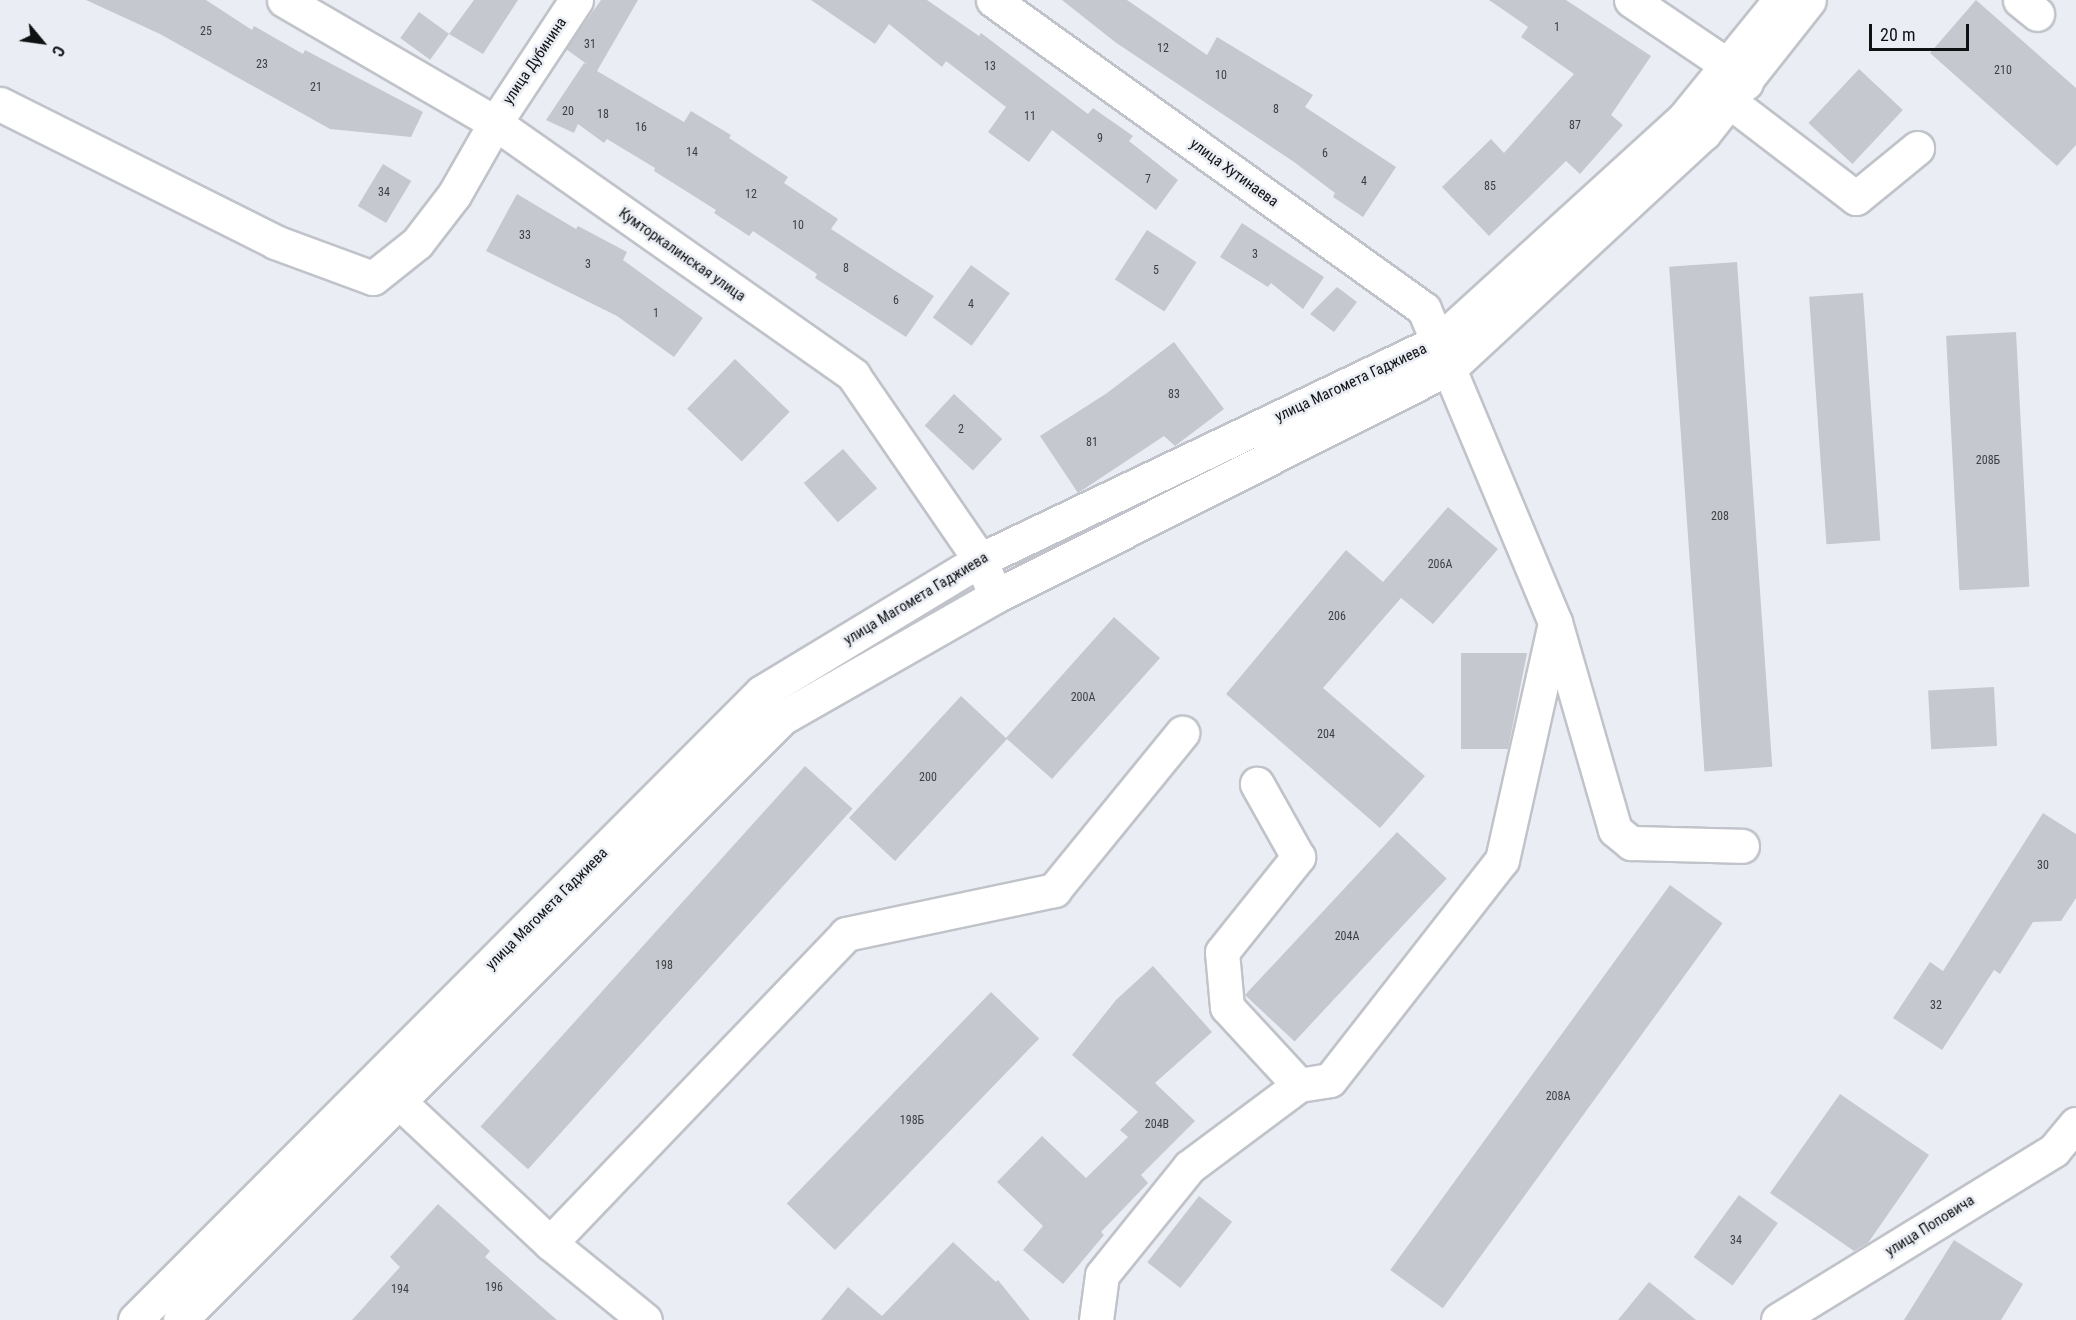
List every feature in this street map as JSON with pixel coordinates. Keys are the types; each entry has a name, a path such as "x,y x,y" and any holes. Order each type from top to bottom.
{"main road":[{"name":"Кумторкалинская улица","path":"284,0 495,123 853,375 980,560 996,596"},
{"name":"улица Дубинина","path":"0,104 275,242 373,278 417,243 454,195 495,123 576,0"},
{"name":"улица Хутинаева","path":"993,0 1424,309 1445,354 1555,622 1615,830 1631,843 1742,846"},
{"path":"1631,0 1856,198 1917,148"},
{"name":"улица Магомета Гаджиева","path":"1729,84 1780,0"},
{"name":"улица Магомета Гаджиева","path":"135,1320 388,1092 782,718 996,596 1445,354 1684,118 1729,84 1809,0"},
{"name":"улица Магомета Гаджиева","path":"180,1320 388,1092 762,692 980,560 1445,354"},
{"path":"1096,1320 1102,1275 1189,1167 1299,1085 1330,1080 1502,860 1555,622"},
{"path":"550,1243 846,934 1054,890 1182,733"},
{"path":"1257,784 1298,857 1222,952 1227,1007 1299,1085"},
{"path":"388,1092 550,1243 645,1320"},
{"name":"улица Поповича","path":"1778,1320 2054,1150 2076,1124"}],"building":[{"path":"86,0 206,0 252,30 254,26 303,54 305,50 423,112 411,137 330,129 160,34"},
{"path":"474,0 518,0 483,54 449,34"},
{"path":"601,0 638,0 597,71 684,122 691,111 731,135 729,138 788,177 784,183 838,219 831,229 934,296 906,337 815,278 817,274 753,231 749,236 714,213 716,210 654,171 655,168 607,139 604,143 578,124 574,133 546,120 584,63 588,65 566,49"},
{"path":"811,0 927,0 979,36 981,33 1088,114 1093,108 1133,136 1129,141 1178,180 1156,210 1052,130 1029,162 988,132 1006,107 946,61 942,67 889,24 875,44"},
{"path":"1062,0 1127,0 1207,55 1217,37 1313,95 1305,107 1396,167 1363,217 1333,197 1335,193 1294,162 1115,42"},
{"path":"1489,0 1566,0 1651,56 1611,115 1623,125 1580,174 1566,161 1489,236 1442,187 1491,139 1504,153 1574,74 1521,37 1528,27"},
{"path":"1976,0 2076,88 2076,145 2057,166 1930,53"},
{"path":"419,12 449,34 430,60 400,38"},
{"path":"1859,69 1903,110 1852,164 1809,123"},
{"path":"383,164 411,181 386,223 358,206"},
{"path":"517,194 576,229 578,226 627,252 623,260 703,318 674,357 617,316 486,251"},
{"path":"1242,223 1324,277 1303,309 1271,283 1268,287 1220,257"},
{"path":"1147,230 1196,262 1164,312 1115,279"},
{"path":"1737,262 1772,767 1704,772 1669,267"},
{"path":"971,265 1010,293 972,346 933,318"},
{"path":"1337,287 1357,302 1334,332 1310,314"},
{"path":"1863,293 1880,540 1826,544 1809,297"},
{"path":"2016,332 2029,587 1959,590 1946,336"},
{"path":"1174,342 1224,409 1175,446 1164,436 1078,493 1040,436 1107,393"},
{"path":"735,359 790,412 742,461 687,409"},
{"path":"954,394 1002,439 973,470 925,425"},
{"path":"843,449 877,488 838,522 804,483"},
{"path":"1448,507 1498,549 1433,624 1401,598 1323,688 1425,776 1380,828 1226,694 1346,550 1383,582"},
{"path":"1114,617 1160,658 1052,779 1007,739 895,861 849,818 961,696 1006,738"},
{"path":"1461,653 1527,653 1508,749 1461,749"},
{"path":"1994,687 1997,746 1931,749 1928,690"},
{"path":"805,766 853,809 528,1169 480,1126"},
{"path":"2043,813 2076,834 2076,898 2061,921 2033,922 2000,974 1994,970 1942,1050 1893,1018 1930,962 1943,971"},
{"path":"1397,832 1447,878 1295,1041 1245,995"},
{"path":"1670,885 1723,923 1443,1308 1390,1270"},
{"path":"1153,966 1212,1032 1155,1083 1195,1121 1141,1175 1148,1183 1101,1232 1104,1235 1063,1284 1023,1250 1043,1226 997,1182 1042,1136 1086,1178 1128,1137 1120,1130 1138,1112 1072,1055 1116,1000"},
{"path":"991,992 1039,1039 835,1250 787,1203"},
{"path":"1840,1094 1929,1155 1868,1243 1854,1251 1770,1193"},
{"path":"1739,1195 1778,1223 1733,1286 1694,1257"},
{"path":"1199,1196 1232,1222 1180,1288 1147,1262"},
{"path":"438,1204 490,1251 485,1257 557,1320 352,1320 400,1267 390,1257"},
{"path":"1954,1240 2023,1284 2001,1320 1904,1320"},
{"path":"953,1242 996,1282 998,1280 1030,1320 821,1320 848,1287 882,1316"},
{"path":"1649,1282 1663,1293 1696,1320 1618,1320"}]}
